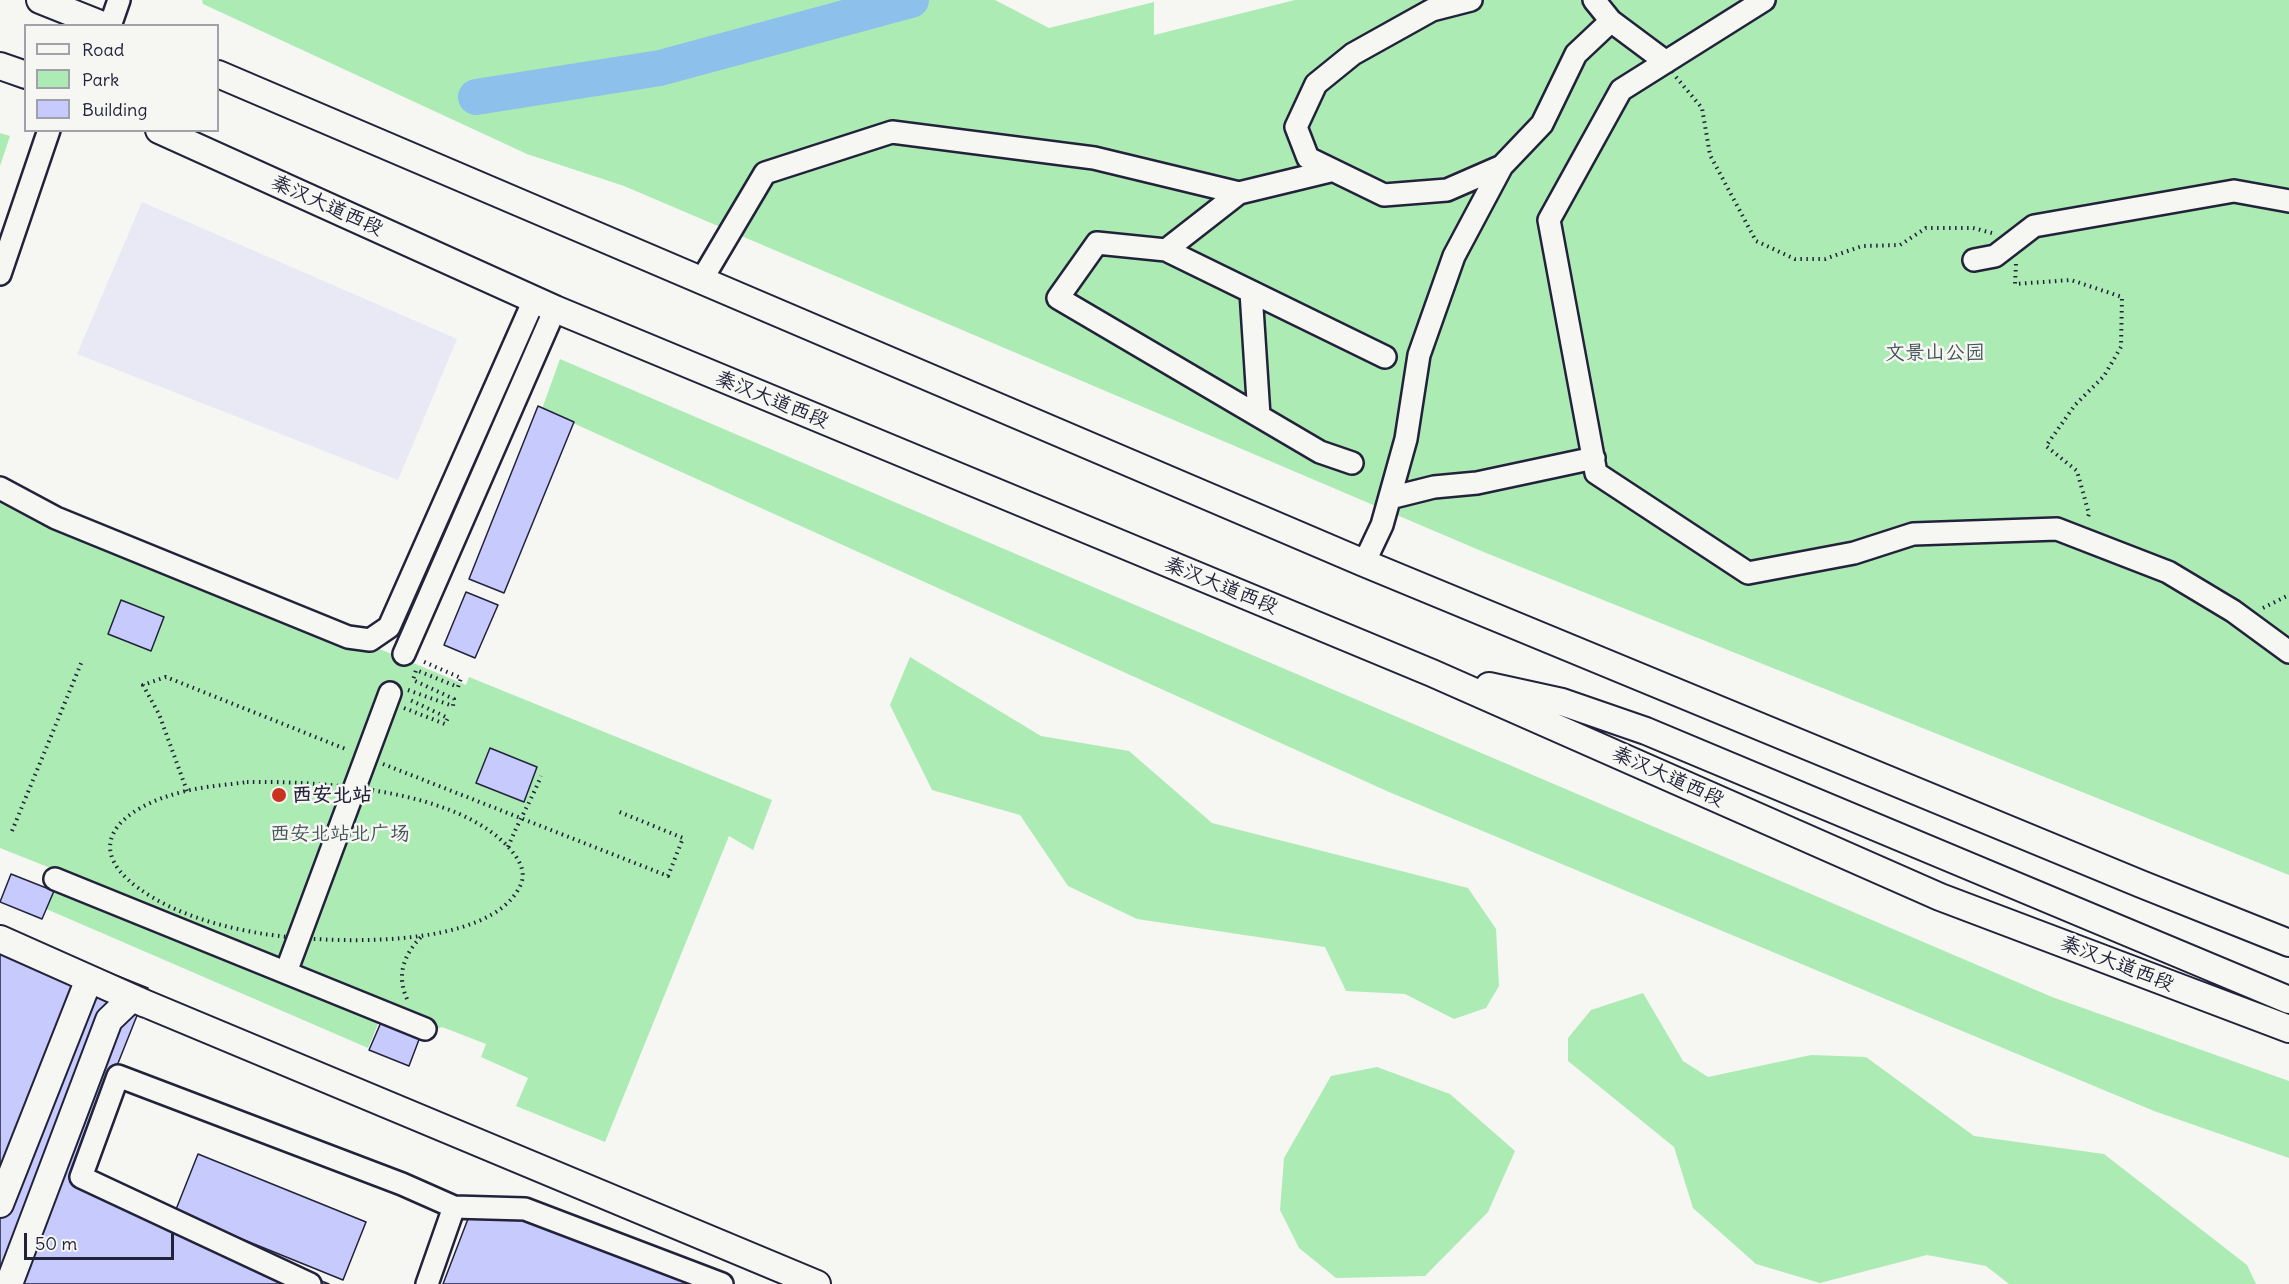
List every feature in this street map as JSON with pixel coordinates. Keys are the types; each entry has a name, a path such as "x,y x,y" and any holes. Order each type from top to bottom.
{"main road":[{"path":"40,0 100,24"},
{"path":"0,66 24,74"},
{"path":"219,74 1364,562 2108,871 2289,943"},
{"name":"秦汉大道西段","path":"163,132 544,304 1432,673 1940,897 2289,1029"},
{"path":"1432,673 1562,702 1646,730 2289,1000"},
{"path":"0,939 188,1022"},
{"path":"0,1204 89,979"},
{"path":"9,1284 109,1020 132,998 817,1284"}],"street":[{"path":"111,24 119,0"},
{"path":"1471,0 1432,10 1353,54 1316,84 1296,127 1308,158 1330,171 1384,195 1447,190 1502,166"},
{"path":"1594,0 1611,21 1666,62"},
{"path":"1764,0 1621,90 1549,220 1596,473 1748,573 1854,553 1913,534 2057,529 2168,572 2233,611 2289,652"},
{"path":"1364,562 1382,525 1390,498 1407,439 1419,355 1454,256 1502,166 1542,124 1576,54 1611,21"},
{"path":"0,233 36,132"},
{"path":"0,274 48,132"},
{"path":"701,281 765,173 892,132 1094,158 1239,193"},
{"path":"1166,250 1239,193 1330,171"},
{"path":"1974,260 1995,256 2034,226 2234,192 2289,201"},
{"path":"1352,463 1320,452 1058,298 1097,243 1166,250 1385,357"},
{"path":"1251,292 1259,416"},
{"path":"0,488 56,518 348,637 370,640 389,627 544,304"},
{"path":"404,654 544,304"},
{"path":"1390,498 1434,487 1477,483 1594,458"},
{"path":"286,972 389,698"},
{"path":"55,879 425,1029"},
{"path":"310,1284 81,1177 118,1076 402,1184 454,1207 525,1209 722,1284"},
{"path":"427,1284 454,1207"},
{"path":"525,1209 706,1284"}],"path":[{"path":"1666,62 1702,108 1710,155 1756,241 1795,260 1825,259 1862,246 1900,245 1926,228 1973,228 2016,239 2015,284 2071,280 2122,297 2121,347 2104,376 2075,405 2046,446 2077,471 2089,514 2082,538"},
{"path":"2254,613 2289,595"},
{"path":"389,698 445,724 448,718 406,698 409,690 453,706 454,699 413,680 416,670 458,687 461,678 404,654"},
{"path":"12,831 82,661"},
{"path":"187,791 159,714 143,685 166,677 668,876 683,838 617,812"},
{"path":"508,847 520,819 528,809 541,776"},
{"path":"408,1002 402,988 403,964 422,935"}],"shaded area":[{"path":"142,202 457,339 398,480 77,354"}],"green space":[{"name":"文景山公园","path":"202,0 995,0 1049,28 1154,2 1154,35 1295,0 2289,0 2289,875 1486,553 624,186 527,154 203,4"},
{"path":"0,133 10,136 0,166"},
{"path":"560,359 2052,997 2289,1081 2289,1158 2154,1111 1389,792 542,409"},
{"name":"西安北站北广场","path":"0,491 466,685 469,677 772,800 753,850 729,836 605,1142 516,1106 528,1078 481,1057 486,1044 442,1027 420,1035 381,1017 368,1048 44,908 58,871 0,848"},
{"path":"910,657 1041,736 1129,751 1212,823 1468,888 1496,929 1499,986 1486,1008 1454,1019 1405,994 1346,991 1325,947 1137,919 1068,886 1020,815 932,790 890,705"},
{"path":"1643,993 1683,1061 1708,1077 1811,1055 1866,1057 1974,1136 2104,1154 2247,1265 2256,1284 2009,1284 1986,1266 1927,1255 1820,1283 1756,1264 1693,1208 1674,1147 1568,1061 1568,1038 1591,1010"},
{"path":"1377,1067 1450,1094 1515,1151 1488,1212 1425,1276 1336,1278 1299,1248 1280,1210 1284,1158 1331,1076"}],"building":[{"path":"538,406 574,422 504,593 469,579"},
{"path":"466,592 498,605 475,658 444,645"},
{"path":"121,600 164,617 151,651 108,634"},
{"path":"490,748 537,767 524,802 476,783"},
{"path":"11,874 54,891 42,919 0,902"},
{"path":"0,929 148,988 71,1181 329,1284 0,1284"},
{"path":"382,1020 420,1037 409,1066 369,1050"},
{"path":"198,1154 366,1222 343,1280 175,1212"},
{"path":"476,1198 689,1284 443,1284"}],"waterway":[{"path":"476,97 660,68 911,0"}],"place":[{"name":"西安北站","path":"279,795"}]}
